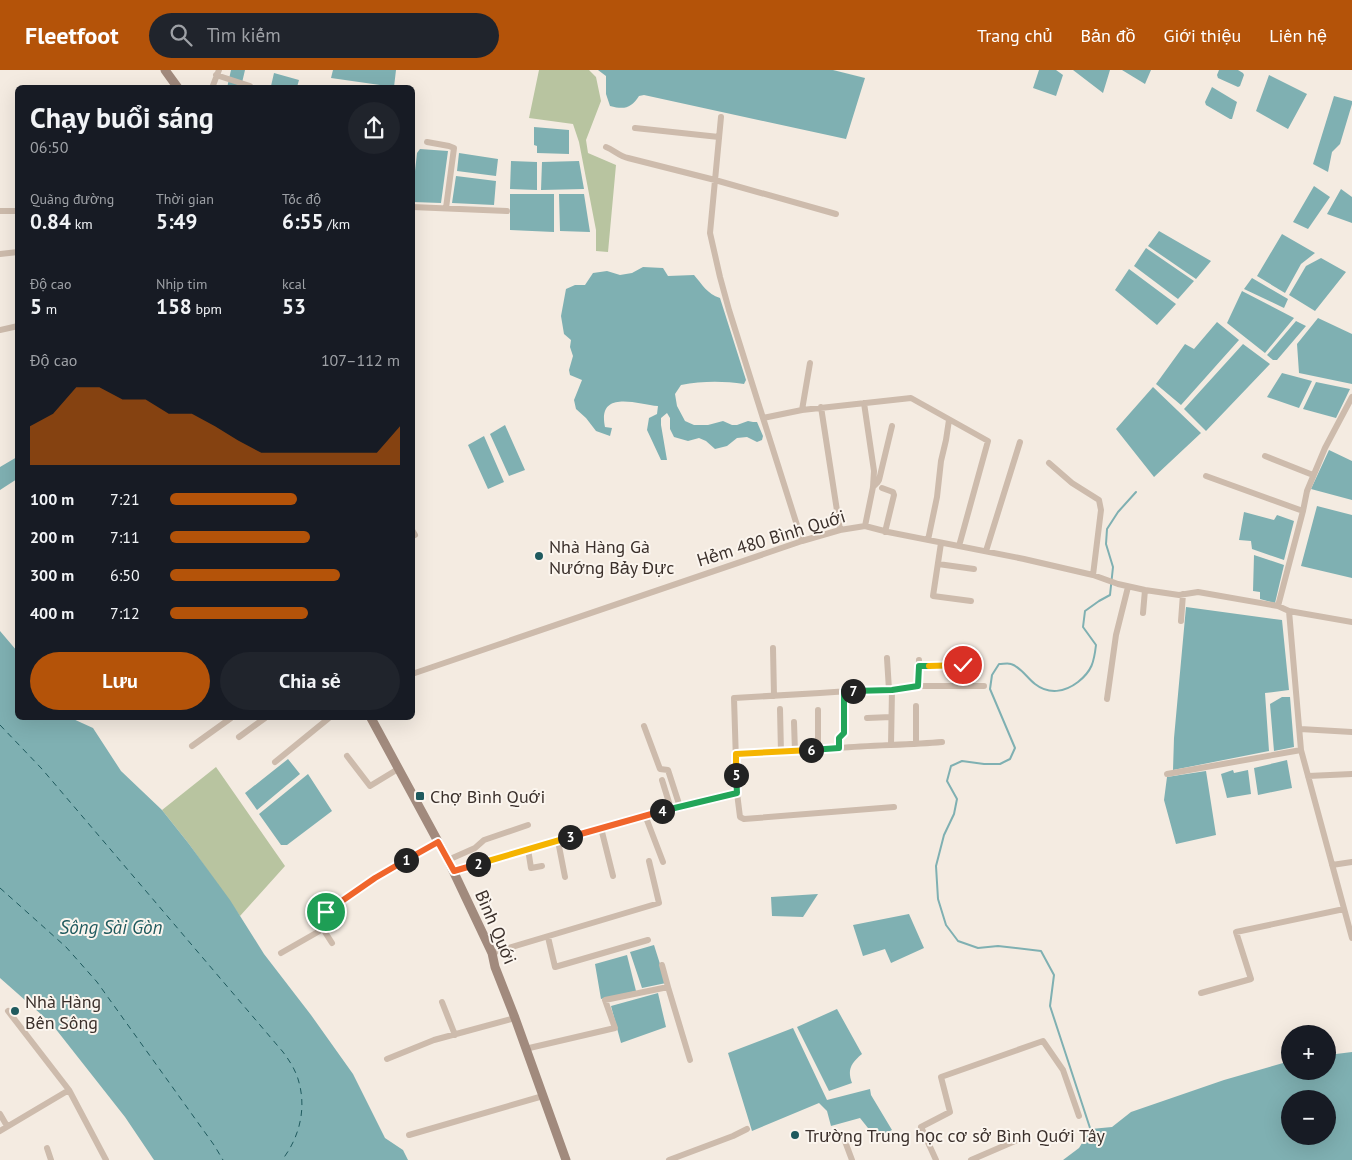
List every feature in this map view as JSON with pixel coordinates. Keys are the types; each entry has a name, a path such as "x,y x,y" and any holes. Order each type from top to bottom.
{"main road":[{"path":"165,70 176,85"},
{"name":"Bình Quới","path":"372,720 454,871 492,953 495,967 566,1160"}],"street":[{"path":"213,85 217,73 247,85"},
{"path":"721,117 710,233 727,302 802,541"},
{"path":"635,128 719,137"},
{"path":"427,142 454,148 446,208"},
{"path":"606,147 621,156 836,214"},
{"path":"415,207 507,211"},
{"path":"0,211 15,210"},
{"path":"0,254 15,252"},
{"path":"0,330 15,327"},
{"path":"802,410 810,362"},
{"path":"1278,606 1307,491 1325,448 1352,397"},
{"path":"763,418 802,410 911,398 988,441 960,546"},
{"path":"864,403 874,471 873,487 865,526"},
{"path":"821,408 840,530"},
{"path":"928,540 949,420"},
{"path":"873,487 879,480 892,426"},
{"path":"986,552 1020,442"},
{"path":"1265,456 1313,475"},
{"path":"1049,463 1072,483 1100,500 1101,510 1093,575"},
{"path":"1206,476 1303,510"},
{"path":"882,488 893,492 894,495 886,532"},
{"name":"Hẻm 480 Bình Quới","path":"415,673 802,541 840,530 865,526 1093,575 1128,587 1179,595 1198,592 1278,606 1289,611 1352,622"},
{"path":"941,543 933,596 970,601"},
{"path":"938,564 974,569"},
{"path":"1107,699 1116,635 1128,587"},
{"path":"1143,613 1145,590"},
{"path":"1181,621 1183,594"},
{"path":"1289,611 1301,750 1352,938"},
{"path":"773,648 774,696"},
{"path":"887,658 890,690 891,745"},
{"path":"918,686 919,663 963,665"},
{"path":"894,808 744,819 740,817 737,793 734,698 890,690 918,686 984,686"},
{"path":"839,748 839,738 844,733 844,691"},
{"path":"916,706 916,744"},
{"path":"780,709 781,753"},
{"path":"818,710 818,750"},
{"path":"867,718 891,717"},
{"path":"192,746 228,720"},
{"path":"238,737 262,720"},
{"path":"275,762 327,720"},
{"path":"794,722 796,752"},
{"path":"644,726 660,769 668,770 680,807"},
{"path":"1300,729 1352,732"},
{"path":"736,754 781,753 942,742"},
{"path":"1167,774 1301,750"},
{"path":"347,756 370,786 398,769"},
{"path":"1308,776 1352,774"},
{"path":"662,780 671,809"},
{"path":"454,871 645,815 737,793"},
{"path":"645,815 663,862"},
{"path":"448,860 475,848 484,840 528,825"},
{"path":"601,828 612,876"},
{"path":"558,841 565,877"},
{"path":"332,943 323,929 326,912 375,878 438,842"},
{"path":"528,849 532,868 542,866"},
{"path":"492,953 659,903 649,861"},
{"path":"1332,865 1352,862"},
{"path":"1202,993 1251,979 1236,932 1344,909"},
{"path":"281,953 323,929"},
{"path":"548,937 555,967 648,940"},
{"path":"662,964 690,1060"},
{"path":"526,1049 615,1028 605,1000 668,987"},
{"path":"442,1002 455,1035"},
{"path":"8,1010 69,1090 106,1160"},
{"path":"387,1059 429,1042 515,1018"},
{"path":"936,1160 921,1127 950,1112 941,1077 1043,1041 1063,1070 1078,1116"},
{"path":"0,1131 69,1090"},
{"path":"409,1135 543,1096"},
{"path":"0,1114 7,1126"},
{"path":"668,1160 747,1129"},
{"path":"843,1136 852,1160"},
{"path":"971,1160 1027,1136"},
{"path":"47,1148 51,1160"}],"green space":[{"path":"539,70 589,70 596,77 601,101 586,140 588,153 616,165 608,252 596,251 596,230 579,142 573,124 529,118"},
{"path":"216,767 285,866 240,916 189,844 162,810"}],"water":[{"path":"231,70 245,70 241,85 228,85"},
{"path":"333,70 396,70 394,85 380,85 331,78"},
{"path":"598,70 833,70 865,78 846,139 644,95 639,96 627,107 610,106 606,94 606,76"},
{"path":"1039,70 1056,70 1063,75 1056,96 1033,88"},
{"path":"1073,70 1110,70 1103,93"},
{"path":"1122,70 1151,70 1145,84"},
{"path":"1219,70 1238,70 1243,73 1240,86 1238,87 1218,78"},
{"path":"274,73 299,80 298,85 271,85"},
{"path":"1269,75 1307,94 1288,129 1256,111"},
{"path":"1212,87 1237,102 1232,119 1206,105 1205,102"},
{"path":"1334,96 1352,101 1352,104 1340,144 1332,152 1328,172 1313,164"},
{"path":"534,127 569,130 569,154 537,153 537,146 534,145"},
{"path":"420,149 448,151 441,203 415,202 417,153"},
{"path":"459,153 498,159 496,176 457,171"},
{"path":"511,161 537,162 537,190 510,189"},
{"path":"579,161 584,189 541,190 542,162"},
{"path":"456,176 496,181 494,205 452,203"},
{"path":"1314,186 1330,197 1308,229 1293,222"},
{"path":"1341,189 1352,197 1352,223 1327,214"},
{"path":"510,194 554,194 554,232 510,230"},
{"path":"559,194 584,194 590,232 560,231"},
{"path":"1159,231 1211,261 1196,279 1148,246"},
{"path":"1282,234 1315,253 1301,264 1285,293 1257,276"},
{"path":"1146,248 1194,281 1178,299 1134,266"},
{"path":"1321,258 1346,272 1315,311 1289,295 1306,266"},
{"path":"643,267 663,268 668,276 694,275 708,291 720,298 746,380 744,384 712,382 681,385 675,394 677,406 685,421 694,425 708,425 723,421 732,425 748,421 757,422 763,436 762,440 757,442 747,437 737,438 727,446 715,449 699,438 688,441 674,437 670,429 670,418 667,413 661,418 661,425 667,460 661,460 647,430 649,418 657,414 658,406 630,402 613,403 607,407 604,415 605,427 612,428 610,436 596,431 576,409 574,400 582,380 570,375 569,370 573,356 570,347 571,340 564,334 561,316 566,289 575,285 585,285 593,273 607,271 620,275 632,273"},
{"path":"1129,269 1176,304 1157,325 1115,290"},
{"path":"1252,278 1288,299 1284,308 1244,289"},
{"path":"1242,291 1294,318 1265,353 1227,323"},
{"path":"1318,318 1352,334 1352,384 1299,373 1297,344"},
{"path":"1296,321 1306,326 1277,360 1273,360 1267,355"},
{"path":"1217,322 1239,340 1181,405 1156,384 1185,344 1194,349"},
{"path":"1243,344 1270,364 1206,431 1184,409"},
{"path":"1282,373 1312,381 1299,408 1267,397"},
{"path":"1316,382 1350,389 1336,418 1303,409"},
{"path":"1153,387 1201,433 1154,477 1116,429"},
{"path":"505,425 525,470 509,476 490,434"},
{"path":"484,436 504,482 488,489 468,445"},
{"path":"1329,450 1352,461 1352,500 1311,489"},
{"path":"15,458 15,480 0,490 0,467"},
{"path":"1317,506 1352,515 1352,578 1301,566"},
{"path":"1244,512 1274,520 1277,515 1294,521 1284,560 1252,549 1251,541 1239,540"},
{"path":"1254,555 1284,565 1275,603 1260,599 1260,592 1253,591"},
{"path":"1186,607 1282,620 1289,690 1265,693 1269,751 1173,770 1174,738"},
{"name":"Sông Sài Gòn","path":"0,631 15,649 15,720 75,720 93,728 121,771 162,810 230,900 264,954 353,1074 385,1138 403,1150 408,1160 154,1160 125,1117 51,1023 0,978"},
{"path":"1282,697 1290,697 1294,747 1274,751 1270,704"},
{"path":"288,759 300,774 257,810 245,793"},
{"path":"1287,760 1292,788 1258,795 1254,768"},
{"path":"1233,770 1234,773 1248,770 1251,794 1227,798 1221,774"},
{"path":"1206,771 1216,835 1176,844 1164,800 1167,777"},
{"path":"308,774 332,811 287,845 281,845 259,814"},
{"path":"818,894 803,917 772,916 771,897"},
{"path":"909,914 924,948 891,963 885,949 863,956 853,925"},
{"path":"654,945 666,983 642,988 630,952"},
{"path":"627,955 636,991 601,999 595,964"},
{"path":"658,993 666,1027 621,1043 611,1006"},
{"path":"837,1009 862,1054 851,1067 852,1083 829,1091 797,1027"},
{"path":"793,1028 827,1100 870,1089 871,1095 892,1130 876,1138 860,1118 831,1126 827,1111 819,1103 752,1131 728,1053"},
{"path":"1352,1052 1352,1160 1063,1160 1079,1148 1091,1129 1112,1127 1131,1112 1224,1080 1281,1064 1281,1080 1336,1080 1336,1054"}],"waterway":[{"path":"1091,1131 1050,1006 1054,975 1041,951 998,946 978,948 958,941 946,925 938,899 936,866 944,835 954,814 957,799 947,781 951,766 962,761 1000,764 1010,759 1015,748 990,689 992,675 999,664 1015,665 1035,684 1051,691 1068,688 1083,678 1089,670 1096,645 1083,627 1085,611 1110,595 1113,567 1106,544 1107,529 1118,512 1136,492"}],"ferry route":[{"path":"0,725 42,769 290,1061 297,1075 301,1090 302,1111 293,1142 282,1160"},
{"path":"0,888 66,947 97,982 223,1160"}],"place":[{"name":"Nhà Hàng Gà Nướng Bảy Đực","path":"539,556"},
{"name":"Chợ Bình Quới","path":"420,796"},
{"name":"Nhà Hàng Bên Sông","path":"15,1011"},
{"name":"Trường Trung học cơ sở Bình Quới Tây","path":"795,1135"}],"route":[{"path":"326,912 375,878 438,842 454,871 640,816 737,793 736,754 781,753 839,748 839,738 844,733 844,691 892,690 918,686 919,666 963,665"}]}
